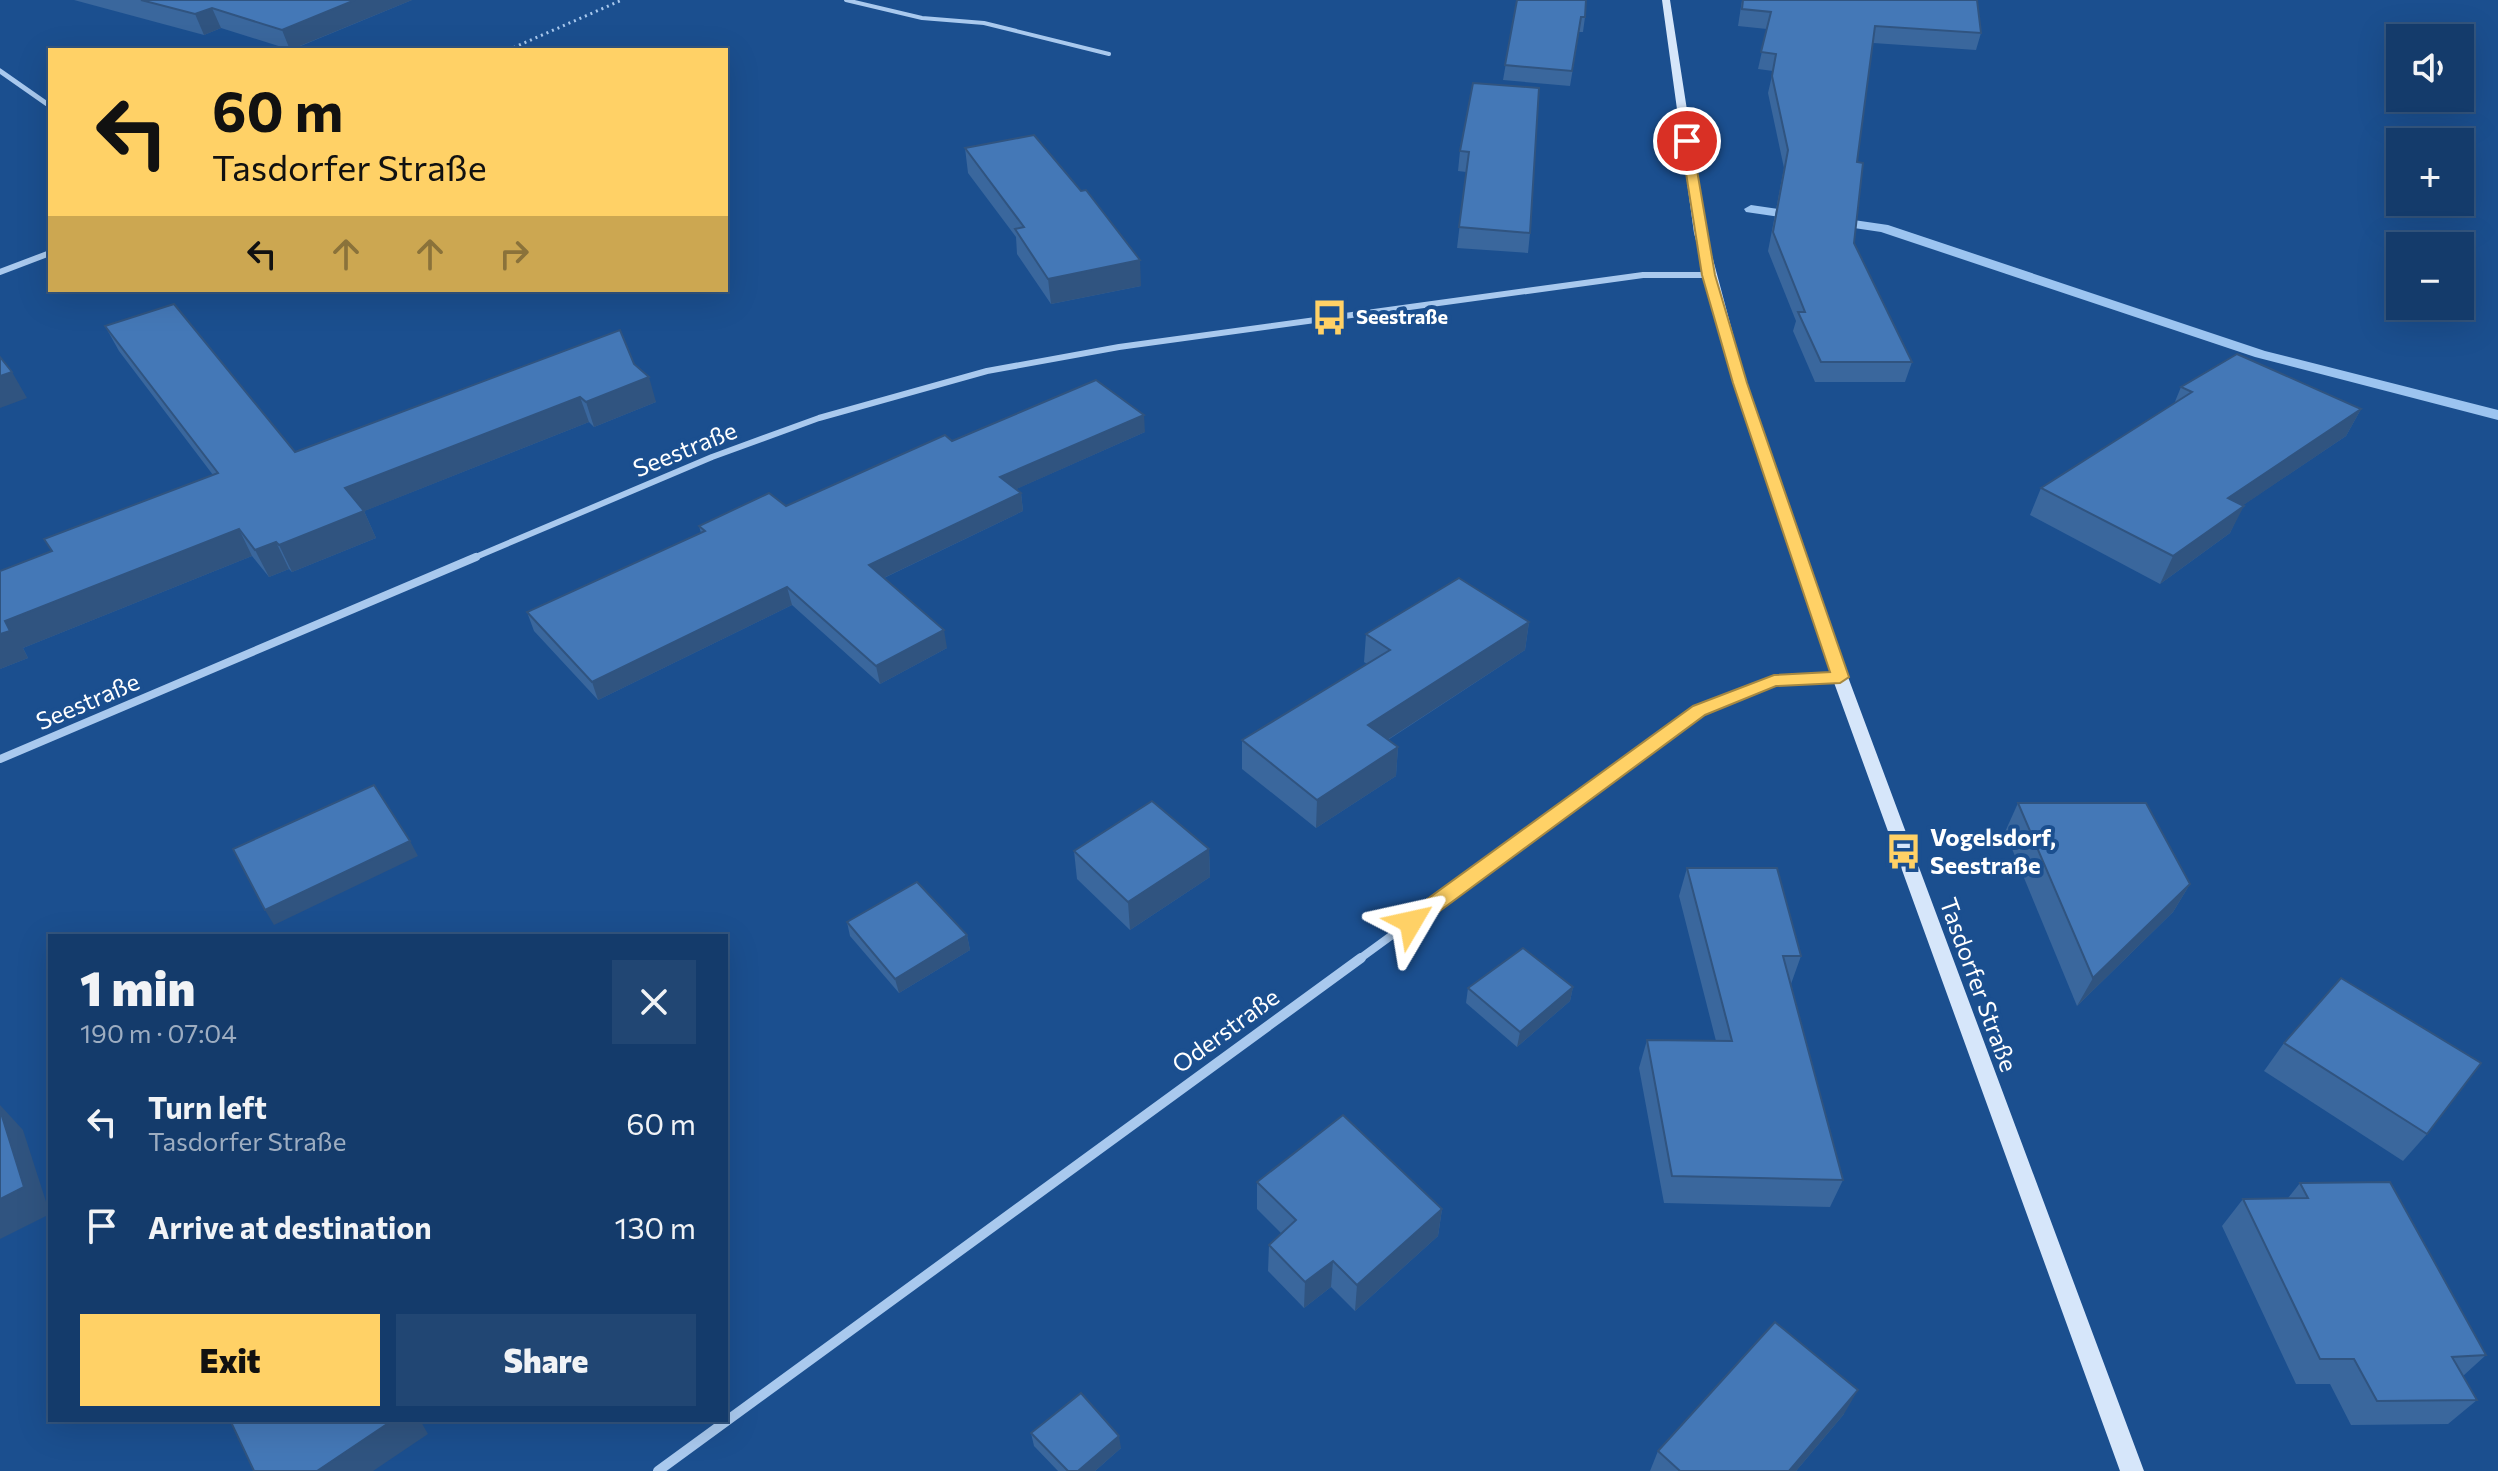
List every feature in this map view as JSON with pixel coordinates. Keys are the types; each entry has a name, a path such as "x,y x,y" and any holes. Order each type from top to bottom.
{"main road":[{"name":"Tasdorfer Straße","path":"1666,0 1709,275 1740,383 1840,677 2132,1471"}],"street":[{"path":"0,71 48,105"},
{"path":"0,272 48,254"},
{"name":"Seestraße","path":"0,759 712,457 819,418 904,392 987,371 1134,345 1643,275 1709,275"},
{"name":"Oderstraße","path":"728,1420 1699,711 1774,680 1840,677"},
{"name":"Oderstraße","path":"658,1471 725,1422"}],"lane":[{"path":"846,0 922,18 984,23 1109,54"}],"path":[{"path":"513,48 622,0"}],"building":[{"path":"141,0 355,0 282,30 212,8 195,14"},
{"path":"1517,0 1586,0 1572,71 1505,65"},
{"path":"1743,0 1977,0 1981,33 1875,26 1857,162 1863,163 1854,243 1912,362 1821,362 1798,312 1805,312 1773,232 1788,150 1772,76 1776,54 1761,52 1771,12 1742,9"},
{"path":"1473,83 1539,88 1530,233 1459,227 1469,152 1460,151"},
{"path":"1034,135 1081,191 1086,190 1140,260 1048,279 1015,229 1024,227 965,148"},
{"path":"174,304 295,452 620,330 634,364 649,377 586,402 580,397 345,488 364,511 279,545 276,542 255,550 239,529 5,621 10,631 0,634 0,571 52,551 44,539 218,473 105,326"},
{"path":"2237,354 2361,409 2228,498 2244,506 2173,556 2041,488 2192,392 2181,387"},
{"path":"0,357 12,372 0,376"},
{"path":"1096,380 1144,415 1000,477 1021,493 869,565 944,630 876,666 787,587 592,682 527,612 705,531 699,526 769,493 786,506 945,435 952,441"},
{"path":"1459,578 1529,622 1368,725 1398,747 1317,800 1242,740 1390,650 1366,634"},
{"path":"374,785 410,841 265,910 233,849"},
{"path":"1152,801 1209,849 1128,902 1074,851"},
{"path":"2018,803 2146,803 2190,884 2093,978"},
{"path":"1687,868 1777,868 1801,956 1783,956 1843,1180 1672,1176 1647,1040 1732,1041"},
{"path":"917,882 967,935 895,979 847,922"},
{"path":"1523,948 1573,987 1520,1032 1468,988"},
{"path":"2341,978 2481,1063 2427,1134 2284,1043"},
{"path":"0,1110 24,1187 0,1199"},
{"path":"1343,1115 1442,1209 1357,1285 1333,1261 1305,1282 1269,1245 1296,1220 1257,1182"},
{"path":"2390,1182 2486,1355 2452,1357 2477,1400 2377,1401 2354,1359 2320,1359 2243,1199 2308,1198 2300,1183"},
{"path":"1775,1322 1858,1390 1789,1471 1680,1471 1658,1451"},
{"path":"1081,1393 1119,1436 1078,1471 1068,1471 1031,1433"},
{"path":"231,1422 390,1422 317,1471 254,1471"}],"waterway":[{"path":"1751,209 1883,228 2260,354 2498,415"}],"place":[{"name":"Seestraße","path":"1330,317"},
{"name":"Vogelsdorf, Seestraße","path":"1904,852"}],"route":[{"path":"1411,922 1699,711 1774,680 1840,677 1740,383 1709,275 1687,141"}]}
